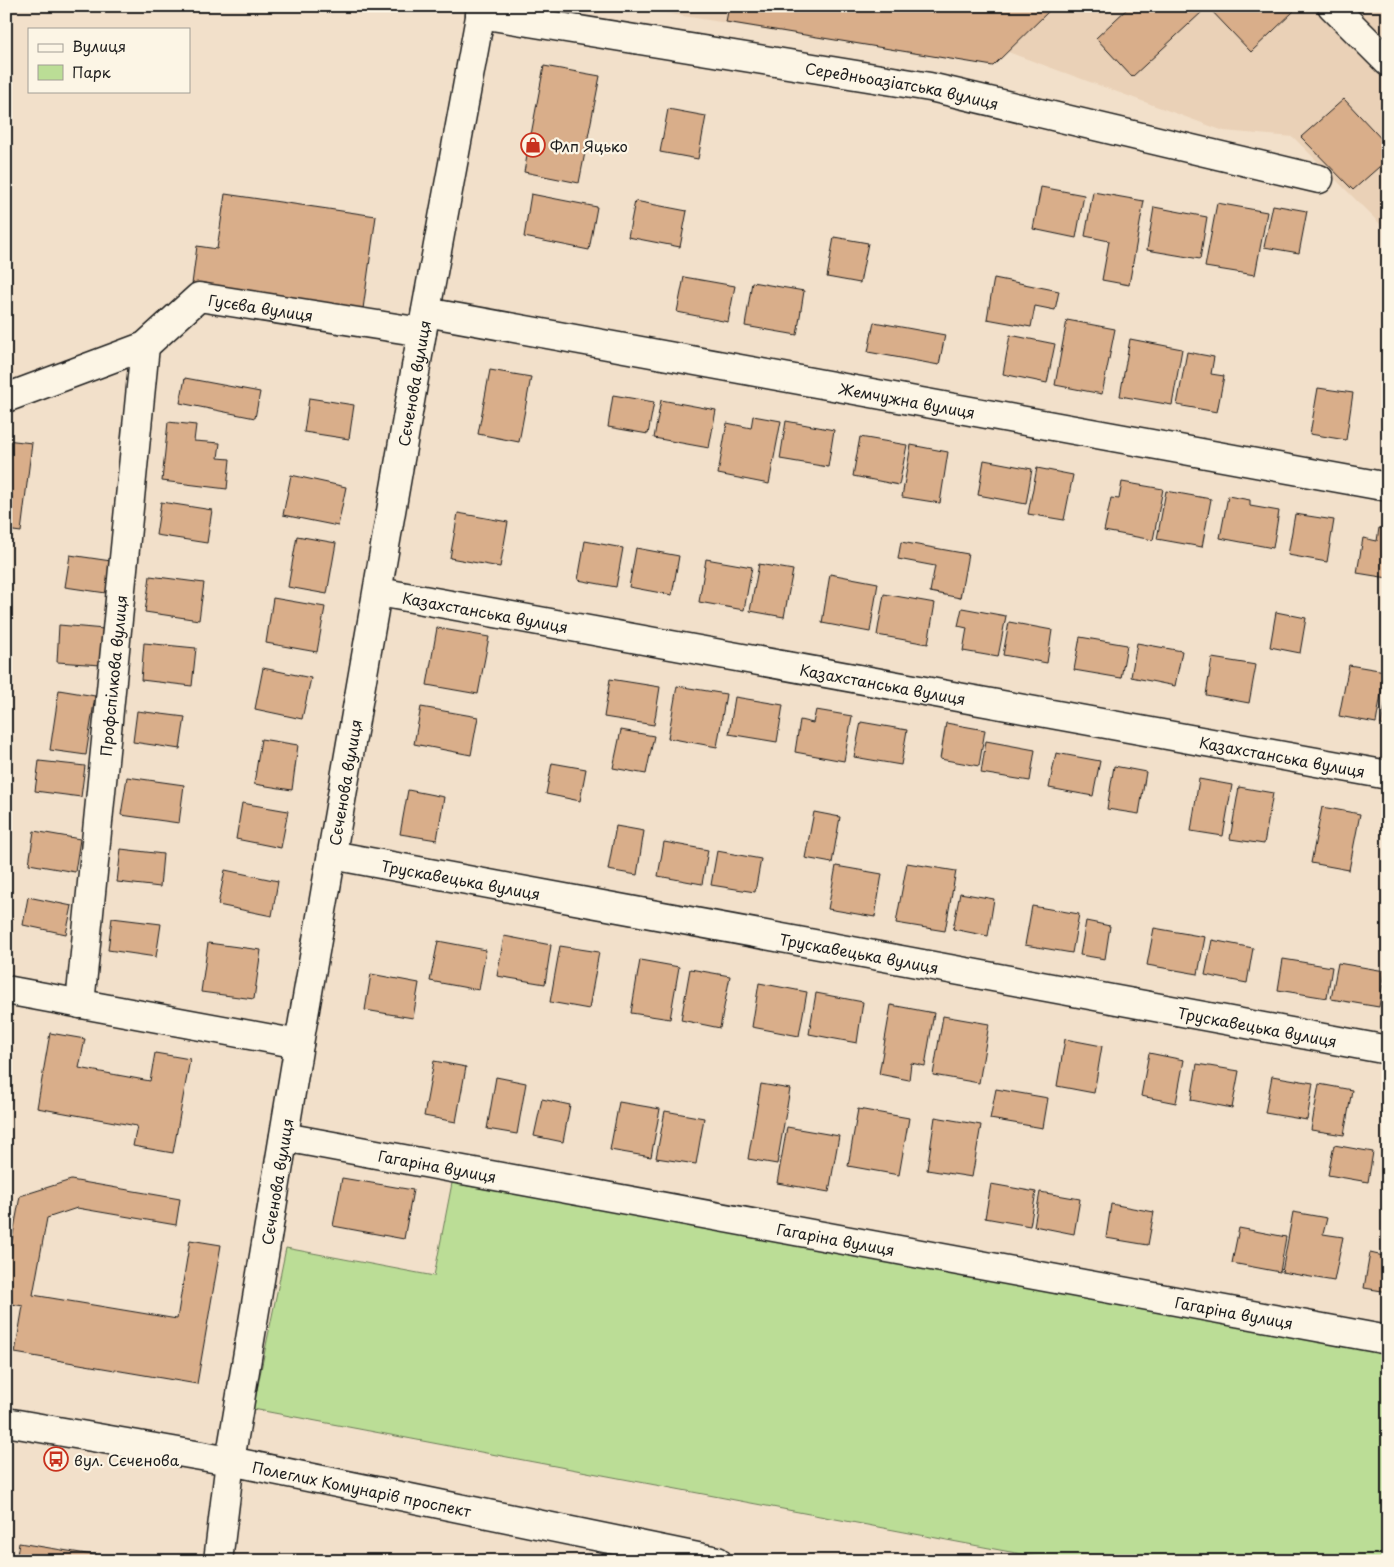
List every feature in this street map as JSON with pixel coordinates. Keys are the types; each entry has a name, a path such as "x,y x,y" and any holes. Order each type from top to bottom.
{"street":[{"path":"532,24 556,6"},
{"path":"1337,8 1388,62"},
{"name":"Середньоазіатська вулиця","path":"481,10 532,24 930,87 1318,179"},
{"name":"Сєченова вулиця","path":"218,1561 230,1461 299,1044 424,322 481,10"},
{"name":"Гусєва вулиця","path":"6,398 144,346 199,297 424,322"},
{"name":"Жемчужна вулиця","path":"424,322 1388,487"},
{"name":"Профспілкова вулиця","path":"80,1004 144,346"},
{"name":"Казахстанська вулиця","path":"378,592 1388,775"},
{"name":"Трускавецька вулиця","path":"332,855 1388,1050"},
{"path":"6,990 299,1044"},
{"name":"Гагаріна вулиця","path":"284,1137 1388,1340"},
{"name":"Полеглих Комунарів проспект","path":"6,1422 230,1461 718,1561"}],"shaded area":[{"path":"645,6 1388,6 1388,232 1293,137 1224,131 1008,52 993,66 646,10"}],"green space":[{"path":"452,1183 1388,1349 1388,1561 1058,1561 253,1409 286,1248 434,1276"}],"building":[{"path":"729,6 966,6 978,8 980,6 1054,6 993,66 726,22"},
{"path":"1130,6 1198,6 1203,11 1132,77 1096,38"},
{"path":"1207,6 1290,6 1294,11 1251,52"},
{"path":"544,66 600,76 579,183 524,172"},
{"path":"1344,99 1388,146 1388,159 1353,190 1301,137"},
{"path":"668,109 706,116 698,159 660,152"},
{"path":"1041,187 1084,195 1076,238 1033,229"},
{"path":"1093,192 1144,201 1129,285 1102,280 1109,241 1085,236"},
{"path":"225,194 376,216 362,316 191,292 197,246 217,249"},
{"path":"531,194 597,207 589,250 524,237"},
{"path":"635,201 687,211 680,247 628,237"},
{"path":"1217,203 1267,212 1255,275 1205,267"},
{"path":"1273,205 1307,211 1299,253 1264,247"},
{"path":"1154,207 1207,217 1200,259 1147,250"},
{"path":"834,237 868,243 860,283 827,277"},
{"path":"684,277 735,286 728,322 677,312"},
{"path":"994,278 1059,291 1055,310 1035,306 1031,327 987,319"},
{"path":"752,282 804,291 797,335 745,326"},
{"path":"1067,320 1115,329 1102,394 1055,385"},
{"path":"874,322 945,335 939,365 868,352"},
{"path":"1010,335 1055,344 1047,383 1003,374"},
{"path":"1130,339 1182,349 1172,405 1120,396"},
{"path":"1187,352 1214,357 1211,374 1224,376 1217,412 1177,405"},
{"path":"490,370 531,377 519,442 478,434"},
{"path":"185,378 260,392 255,418 180,403"},
{"path":"1318,388 1353,393 1346,440 1310,434"},
{"path":"613,395 654,402 648,434 608,427"},
{"path":"309,398 354,405 349,439 304,432"},
{"path":"661,400 716,410 709,448 654,438"},
{"path":"753,416 781,421 769,484 718,474 727,423 751,428"},
{"path":"786,421 834,430 828,467 780,459"},
{"path":"168,422 196,425 194,441 220,443 218,458 230,459 227,489 162,481"},
{"path":"860,437 907,445 899,485 853,476"},
{"path":"6,440 32,443 21,532 6,530"},
{"path":"911,445 948,452 940,503 902,497"},
{"path":"984,460 1032,469 1026,504 978,495"},
{"path":"1037,468 1073,475 1064,520 1028,514"},
{"path":"291,475 346,487 338,526 283,515"},
{"path":"1122,482 1163,489 1153,540 1104,531 1111,498 1119,499"},
{"path":"1166,491 1211,499 1202,547 1157,539"},
{"path":"1228,496 1250,500 1250,506 1279,511 1273,548 1220,538"},
{"path":"161,502 212,510 207,543 156,535"},
{"path":"458,513 508,522 500,567 450,558"},
{"path":"1295,514 1334,520 1327,562 1288,555"},
{"path":"1379,528 1388,530 1388,578 1357,573 1363,538 1377,541"},
{"path":"297,536 336,543 327,594 288,587"},
{"path":"585,541 623,548 616,587 578,580"},
{"path":"901,542 968,554 960,598 930,592 935,566 898,559"},
{"path":"636,548 679,556 672,595 629,587"},
{"path":"70,555 111,561 106,593 65,587"},
{"path":"706,559 752,567 744,610 699,602"},
{"path":"759,564 793,570 784,617 750,611"},
{"path":"830,574 878,583 870,632 822,623"},
{"path":"150,576 204,583 199,620 145,612"},
{"path":"884,594 935,603 928,644 877,635"},
{"path":"273,598 325,607 317,652 266,643"},
{"path":"962,608 1006,616 998,657 963,651 967,628 958,626"},
{"path":"1276,612 1306,618 1300,653 1270,647"},
{"path":"1009,622 1052,630 1047,663 1003,655"},
{"path":"59,625 104,629 101,665 57,662"},
{"path":"437,628 489,637 478,694 427,685"},
{"path":"1080,637 1127,645 1121,678 1074,670"},
{"path":"144,643 196,648 192,686 141,680"},
{"path":"1137,643 1182,651 1175,686 1131,677"},
{"path":"1212,658 1256,665 1249,703 1206,695"},
{"path":"1349,665 1385,671 1376,723 1339,716"},
{"path":"263,668 311,678 302,719 255,709"},
{"path":"610,679 660,687 654,725 604,717"},
{"path":"677,686 726,694 717,747 668,738"},
{"path":"1388,689 1388,726 1381,725"},
{"path":"59,690 95,696 86,755 50,750"},
{"path":"735,697 783,705 777,742 729,734"},
{"path":"421,707 478,717 471,755 414,744"},
{"path":"816,710 852,716 844,761 795,752 800,720 813,723"},
{"path":"137,711 185,717 180,749 133,742"},
{"path":"861,722 907,730 901,765 854,757"},
{"path":"946,723 985,730 979,766 940,759"},
{"path":"621,730 654,736 646,774 613,768"},
{"path":"261,739 298,745 292,790 254,784"},
{"path":"986,741 1035,750 1030,781 981,773"},
{"path":"1056,753 1100,761 1093,796 1049,788"},
{"path":"39,761 85,766 81,797 35,791"},
{"path":"552,763 586,769 580,801 546,794"},
{"path":"1114,766 1146,772 1139,814 1107,809"},
{"path":"127,777 184,785 179,823 121,815"},
{"path":"1199,779 1232,785 1223,836 1191,831"},
{"path":"1239,787 1273,793 1264,844 1230,839"},
{"path":"408,790 444,797 437,840 400,834"},
{"path":"242,803 288,811 281,848 236,839"},
{"path":"1322,807 1360,814 1349,870 1311,863"},
{"path":"814,812 840,817 832,863 805,858"},
{"path":"616,826 644,831 637,875 608,870"},
{"path":"34,831 80,839 75,872 29,864"},
{"path":"664,842 708,850 702,884 658,876"},
{"path":"121,849 163,854 160,887 117,882"},
{"path":"717,851 761,859 755,892 711,885"},
{"path":"907,863 956,871 945,931 896,923"},
{"path":"836,866 882,874 875,917 828,909"},
{"path":"225,870 278,881 272,916 218,905"},
{"path":"960,893 994,899 988,936 953,929"},
{"path":"28,897 72,906 66,934 23,925"},
{"path":"1032,906 1079,914 1072,953 1025,945"},
{"path":"112,918 161,924 156,957 108,950"},
{"path":"1086,921 1110,926 1105,959 1080,955"},
{"path":"1154,928 1205,937 1198,974 1147,965"},
{"path":"504,936 551,945 545,984 497,976"},
{"path":"1212,940 1253,948 1247,983 1205,975"},
{"path":"438,941 486,950 479,990 430,981"},
{"path":"208,943 261,950 254,999 201,992"},
{"path":"560,946 599,952 589,1009 550,1002"},
{"path":"1283,959 1332,967 1327,998 1278,990"},
{"path":"640,960 679,967 670,1019 631,1013"},
{"path":"1338,963 1385,971 1379,1007 1331,999"},
{"path":"690,969 730,976 720,1028 681,1020"},
{"path":"371,974 419,983 413,1018 365,1010"},
{"path":"759,983 807,992 799,1036 752,1027"},
{"path":"816,993 863,1002 857,1043 809,1034"},
{"path":"891,1005 934,1013 925,1066 911,1063 909,1080 879,1074"},
{"path":"943,1016 989,1024 979,1083 933,1075"},
{"path":"50,1033 85,1039 79,1068 150,1081 155,1053 190,1059 173,1153 133,1146 137,1126 37,1108"},
{"path":"1065,1039 1102,1046 1094,1093 1057,1086"},
{"path":"1149,1053 1184,1060 1176,1103 1141,1096"},
{"path":"434,1061 466,1067 456,1122 424,1116"},
{"path":"1197,1064 1239,1071 1232,1108 1191,1100"},
{"path":"1272,1076 1313,1083 1307,1120 1265,1113"},
{"path":"496,1077 526,1083 517,1134 487,1129"},
{"path":"761,1084 790,1089 777,1164 748,1159"},
{"path":"1319,1084 1352,1090 1344,1135 1311,1130"},
{"path":"996,1089 1048,1098 1043,1128 990,1119"},
{"path":"542,1099 570,1105 563,1142 534,1136"},
{"path":"619,1102 660,1109 651,1157 610,1150"},
{"path":"858,1109 909,1118 899,1175 848,1166"},
{"path":"665,1111 704,1118 696,1164 656,1158"},
{"path":"935,1117 981,1125 972,1177 927,1170"},
{"path":"787,1127 839,1136 829,1192 777,1183"},
{"path":"1334,1145 1373,1152 1368,1182 1328,1175"},
{"path":"342,1178 413,1190 404,1239 333,1226"},
{"path":"71,1180 180,1199 176,1225 77,1208 47,1218 33,1295 177,1319 190,1240 221,1245 197,1384 15,1353 23,1306 6,1303 6,1273 20,1196"},
{"path":"991,1184 1036,1192 1030,1226 985,1218"},
{"path":"1040,1192 1080,1199 1074,1234 1034,1226"},
{"path":"1111,1204 1154,1212 1148,1245 1106,1238"},
{"path":"1293,1212 1327,1218 1323,1234 1343,1237 1334,1281 1282,1272"},
{"path":"1239,1228 1286,1237 1280,1272 1232,1263"},
{"path":"1370,1253 1388,1257 1388,1292 1364,1288"},
{"path":"19,1543 105,1557 104,1561 16,1561"}],"place":[{"name":"Флп Яцько","path":"533,145"},
{"name":"вул. Сєченова","path":"56,1459"}]}
